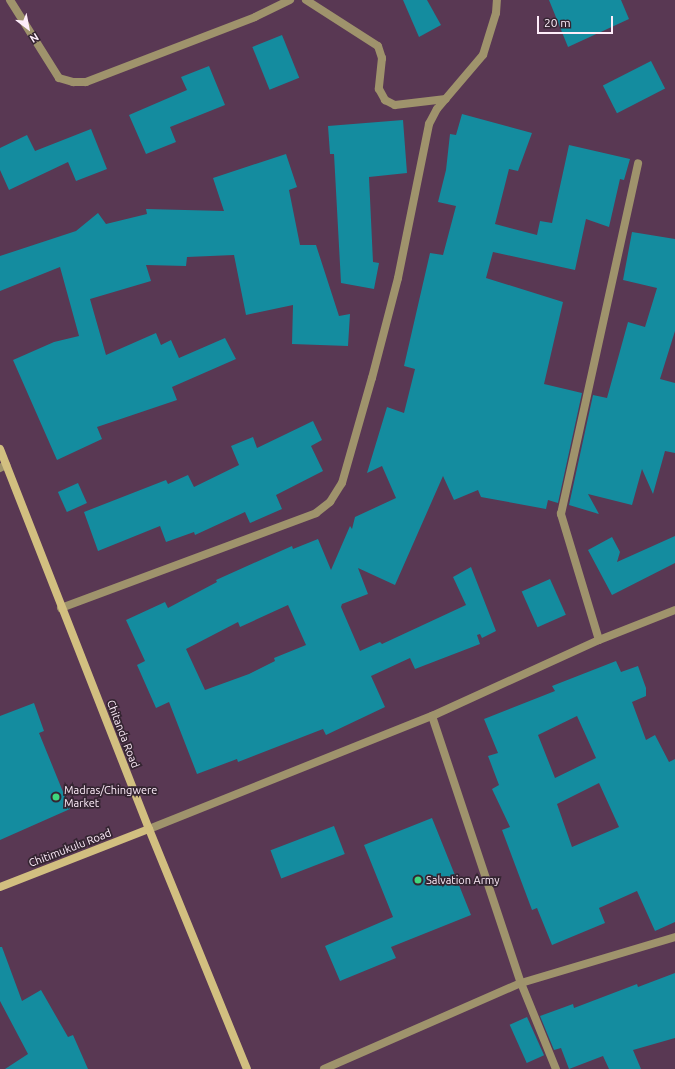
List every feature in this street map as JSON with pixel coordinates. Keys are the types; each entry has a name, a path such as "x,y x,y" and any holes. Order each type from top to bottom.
{"street":[{"path":"10,0 59,78 73,82 86,82 255,17 290,0"},
{"path":"306,0 378,46 382,58 379,89 384,100 395,105 446,99"},
{"path":"61,608 316,513 330,502 342,482 376,363 398,278 429,124 446,99 483,55 496,13 497,0"},
{"path":"599,640 561,514 638,163"},
{"name":"Chitanda Road","path":"0,449 3,467 247,1069"},
{"path":"149,830 432,716 599,640 675,610"},
{"path":"432,716 521,983 556,1069"},
{"name":"Chitimukulu Road","path":"0,888 149,830"},
{"path":"324,1069 521,983 675,937"}],"building":[{"path":"403,0 427,0 441,25 419,37"},
{"path":"549,0 621,0 629,19 568,47"},
{"path":"282,35 299,78 270,90 252,47"},
{"path":"651,61 665,89 617,113 603,86"},
{"path":"209,66 225,105 170,127 176,142 146,154 129,115 187,90 181,77"},
{"path":"462,114 532,133 518,171 509,169 495,224 537,235 540,221 552,223 569,145 630,159 624,180 620,179 609,227 586,219 575,270 493,252 486,278 563,302 544,384 582,393 558,503 548,500 546,509 481,497 478,490 454,500 443,476 395,585 358,568 368,594 342,604 341,607 360,651 380,642 382,644 466,605 453,577 471,567 496,631 482,638 480,634 477,635 480,644 415,669 410,658 371,676 385,707 326,735 323,729 238,762 237,759 197,774 169,702 156,708 137,665 145,661 126,620 165,602 168,608 217,582 216,580 292,546 293,549 318,539 331,570 350,526 352,529 355,517 396,498 382,466 367,473 387,407 404,413 415,369 404,366 430,253 443,255 456,206 438,202 446,170 450,134 456,135","holes":["288,605 306,645 274,658 275,661 249,674 205,690 186,649 238,622 240,627"]},
{"path":"403,120 407,173 369,177 373,262 379,263 374,289 341,283 334,154 330,154 328,126"},
{"path":"91,129 107,169 76,181 68,162 9,190 0,170 0,148 27,135 35,151"},
{"path":"286,154 297,187 289,190 300,245 316,245 339,316 350,314 348,346 292,344 293,305 246,315 234,255 187,257 186,266 146,265 151,281 90,299 106,355 156,333 161,345 171,340 179,358 225,338 236,359 172,387 177,400 97,427 102,439 57,460 13,360 54,342 79,336 60,267 0,291 0,256 76,231 98,213 106,224 147,214 146,209 224,211 213,178"},
{"path":"632,232 675,239 675,331 660,379 675,383 675,453 665,451 653,494 642,469 632,505 588,494 599,514 569,505 593,395 607,398 628,322 645,327 657,288 623,280"},
{"path":"313,421 322,440 311,446 323,471 276,495 282,509 250,523 245,512 195,535 194,532 166,542 160,526 98,551 84,512 166,480 168,484 188,475 194,487 239,465 231,446 253,437 257,448"},
{"path":"78,483 87,503 67,512 58,492"},
{"path":"675,536 675,563 612,595 588,550 612,537 620,552 617,562"},
{"path":"550,579 566,615 538,627 522,592"},
{"path":"616,661 621,672 638,666 646,688 646,696 632,702 646,740 655,735 669,762 675,759 675,922 655,931 637,891 599,908 605,923 552,945 537,908 532,910 502,830 510,827 492,789 499,785 488,756 498,753 484,719 555,691 552,686","holes":["577,716 596,758 555,778 538,735","599,783 619,827 572,847 557,804"]},
{"path":"34,703 44,731 39,733 70,809 0,840 0,716"},
{"name":"Salvation Army","path":"432,818 471,915 391,947 396,958 340,981 325,946 393,917 364,845"},
{"path":"334,826 345,854 281,878 271,850"},
{"path":"0,947 2,947 22,1001 41,990 68,1037 73,1035 88,1069 5,1069 28,1054 0,1001"},
{"path":"675,973 675,1038 633,1050 641,1069 609,1069 603,1056 569,1069 561,1048 554,1050 540,1016 573,1004 574,1008 637,984 638,987"},
{"path":"527,1017 544,1055 527,1063 510,1025"}],"place":[{"name":"Madras/Chingwere Market","path":"56,797"},
{"name":"Salvation Army","path":"418,880"}]}
